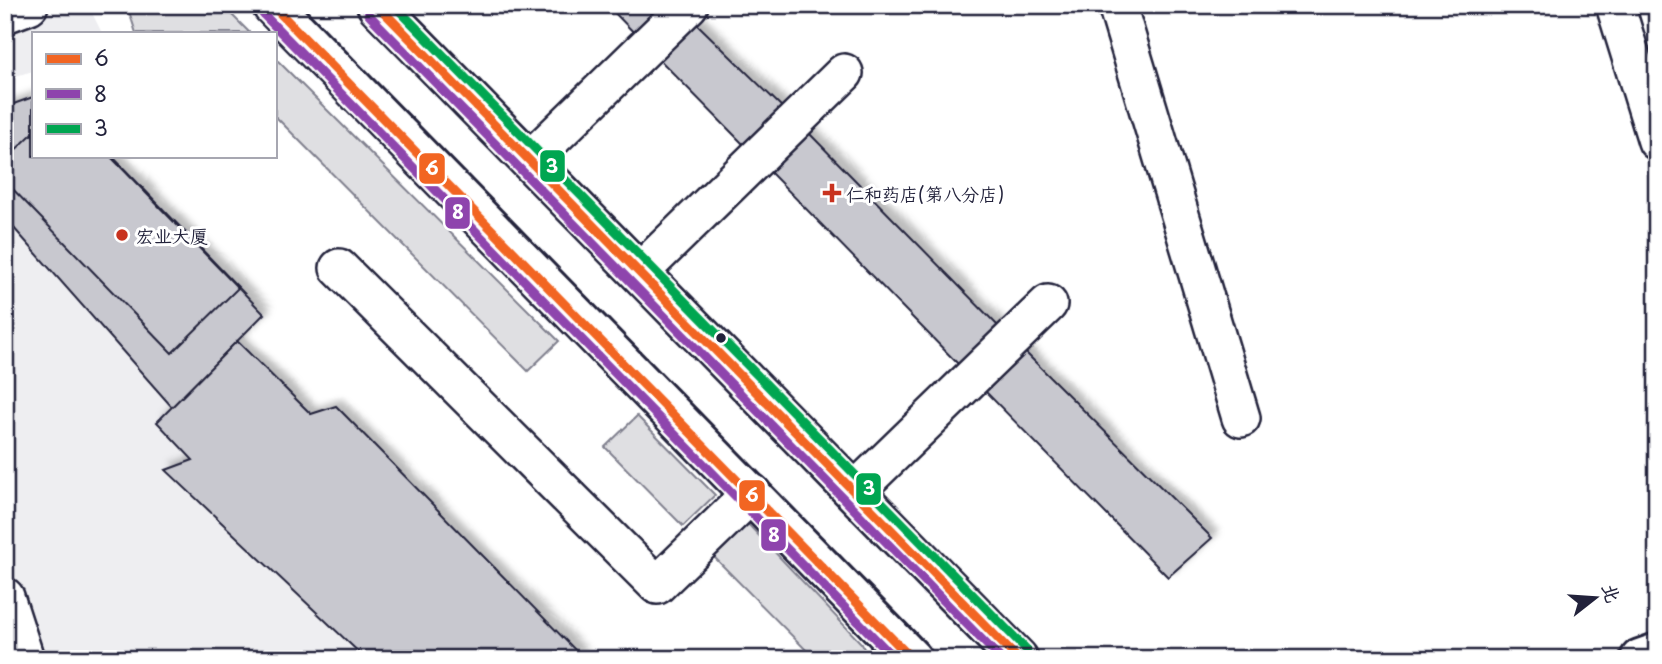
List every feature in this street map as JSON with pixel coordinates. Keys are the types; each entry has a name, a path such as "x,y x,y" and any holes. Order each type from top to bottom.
{"main road":[{"path":"272,5 912,659"},
{"path":"377,5 856,490 1018,659"},
{"path":"1640,659 1657,653"}],"street":[{"path":"5,14 29,5"},
{"path":"531,159 689,5"},
{"path":"1117,5 1241,418"},
{"path":"1615,5 1657,141"},
{"path":"639,273 844,73"},
{"path":"339,268 657,585 752,493"},
{"path":"856,490 1048,304"},
{"path":"5,597 24,659"}],"shaded area":[{"path":"76,5 88,5 102,32 32,32 32,71 5,79 5,30"},
{"path":"127,5 222,5 249,32 136,32"},
{"path":"276,59 559,341 528,371 276,117"},
{"path":"5,215 178,401 203,457 167,471 367,659 8,659"},
{"path":"637,416 715,495 683,526 605,447"},
{"path":"747,523 862,644 868,659 815,659 713,556"}],"building":[{"path":"607,5 682,5 644,43"},
{"path":"692,19 784,109 747,148 657,57"},
{"name":"宏业大厦","path":"32,97 32,158 114,158 264,314 172,407 5,218 5,107"},
{"path":"805,129 1003,331 963,369 768,170"},
{"name":"宏业大厦","path":"32,134 32,158 112,158 238,288 172,353 5,181 5,160"},
{"path":"237,341 311,414 336,406 584,659 366,659 166,470 193,460 157,422"},
{"path":"1019,346 1212,538 1168,577 982,388"}],"transit line":[{"name":"6","path":"272,5 912,659"},
{"name":"6","path":"377,5 1018,659"},
{"name":"3","path":"394,5 1027,650"},
{"name":"8","path":"263,14 895,659"},
{"name":"8","path":"368,14 1001,659"}],"place":[{"name":"仁和药店(第八分店)","path":"832,193"},
{"name":"宏业大厦","path":"122,235"}]}
